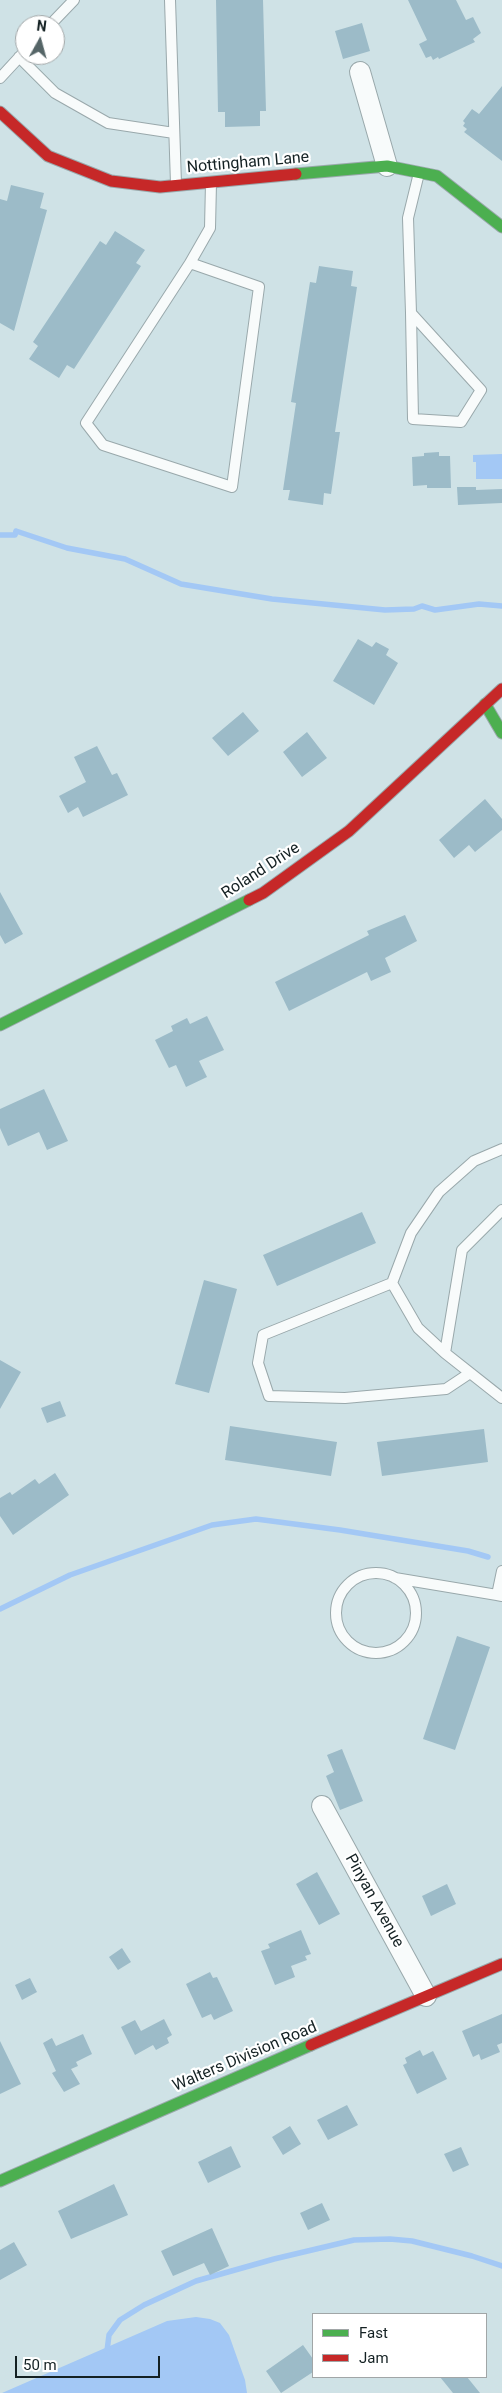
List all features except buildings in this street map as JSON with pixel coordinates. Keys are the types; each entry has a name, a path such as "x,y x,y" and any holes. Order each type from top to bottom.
{"street":[{"path":"360,72 387,166"},
{"name":"Nottingham Lane","path":"0,112 48,156 111,181 160,187 387,166 437,176 502,227"},
{"name":"Roland Drive","path":"0,1025 263,893 349,831 502,689"},
{"path":"485,704 502,733"},
{"name":"Pinyan Avenue","path":"322,1806 426,1996"},
{"name":"Walters Division Road","path":"0,2181 502,1964"}],"lane":[{"path":"60,15 74,0"},
{"path":"170,0 176,186"},
{"path":"0,78 15,62"},
{"path":"31,65 55,93 108,123 174,133"},
{"path":"410,313 481,390 461,422 413,419 410,313 408,218 419,172"},
{"path":"190,263 259,287 232,487 102,445 86,423 190,263 210,228 211,182"},
{"path":"470,1373 446,1389 345,1398 269,1396 258,1363 263,1335 392,1283 411,1233 439,1192 474,1161 502,1149"},
{"path":"444,1354 462,1250 502,1210"},
{"path":"392,1283 418,1328 444,1354 502,1398"},
{"path":"395,1578 406,1586 413,1598 416,1611 414,1625 408,1637 398,1646 378,1652 358,1648 348,1641 340,1631 336,1619 336,1606 340,1594 348,1584 358,1577 370,1573 383,1573 395,1578 500,1595 502,1571"}],"water":[{"path":"502,454 502,479 476,479 476,462 473,462 473,455"},
{"path":"196,2317 220,2323 229,2335 245,2380 247,2393 2,2393 167,2321"}],"waterway":[{"path":"0,535 15,535 16,531 67,548 125,559 181,584 272,599 385,610 414,609 422,606 435,610 479,604 502,606"},
{"path":"0,1609 70,1575 212,1525 256,1519 340,1530 468,1551 488,1557"},
{"path":"107,2351 109,2335 120,2320 144,2305 196,2281 274,2259 354,2240 390,2239 412,2241 472,2256 502,2266"}],"traffic: fast":[{"path":"296,174 387,166 437,176 502,227"},
{"path":"485,704 502,733"},
{"path":"0,1025 249,900"},
{"path":"0,2181 311,2045"}],"traffic: jam":[{"path":"0,112 48,156 111,181 160,187 296,174"},
{"path":"249,900 263,893 349,831 502,689"},
{"path":"311,2045 502,1964"}]}
